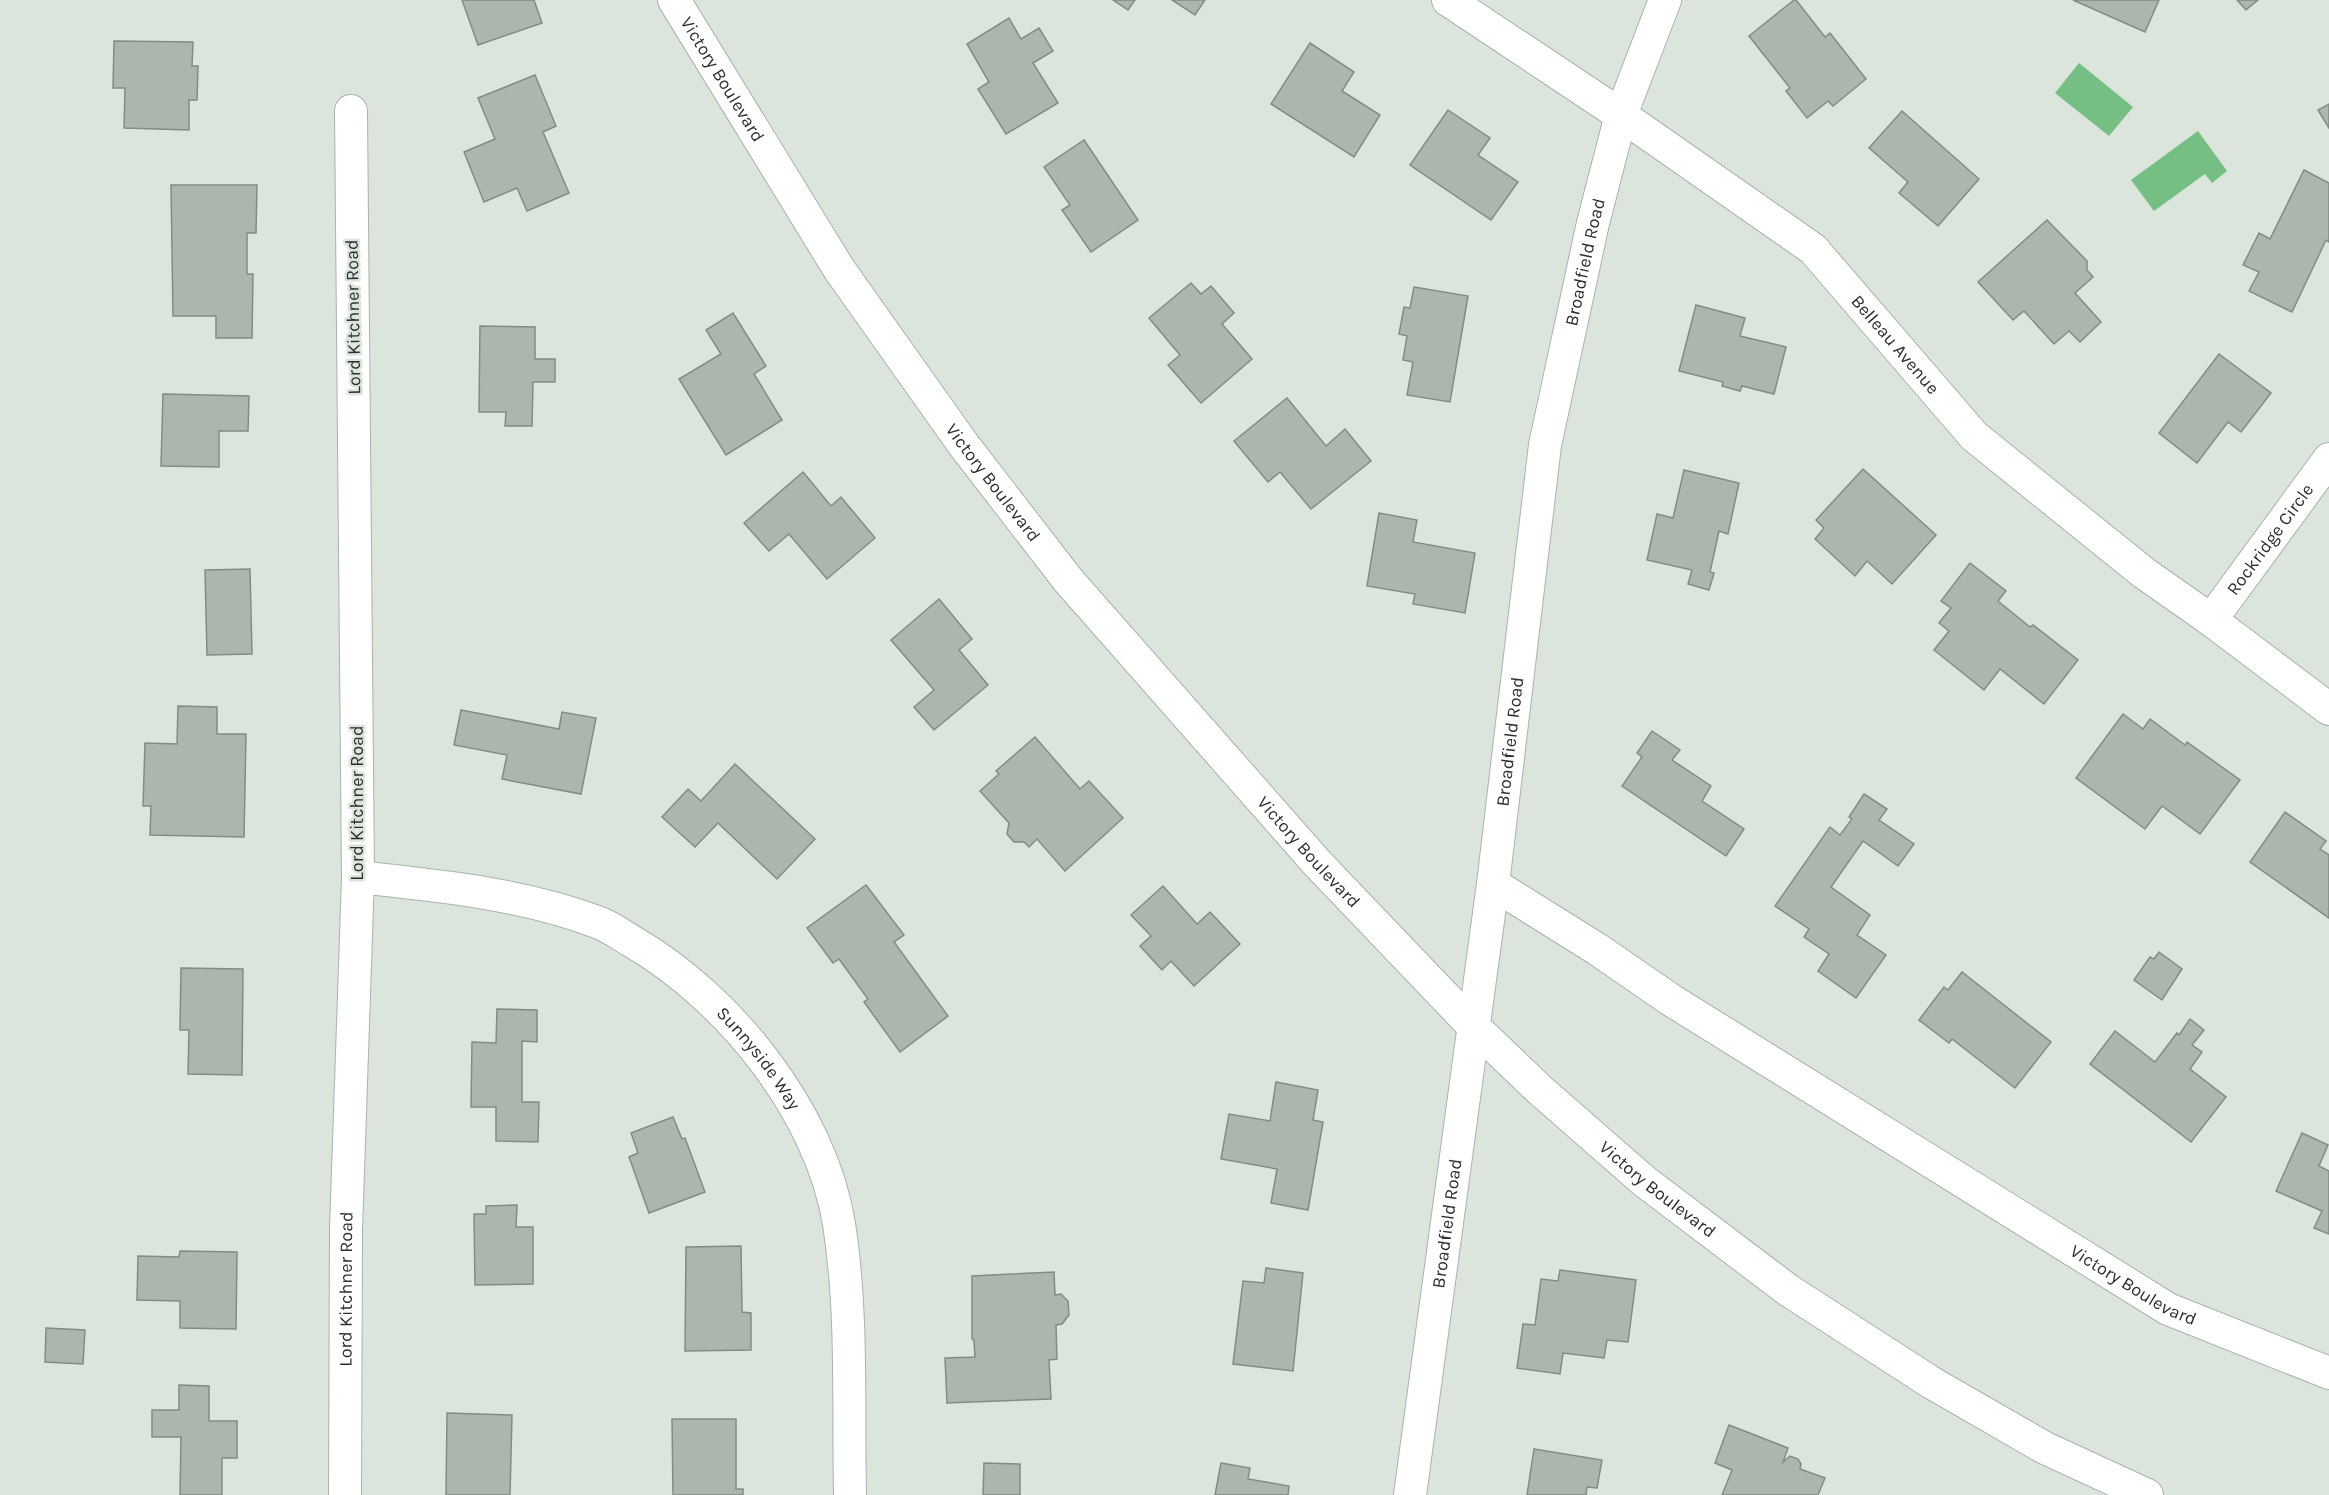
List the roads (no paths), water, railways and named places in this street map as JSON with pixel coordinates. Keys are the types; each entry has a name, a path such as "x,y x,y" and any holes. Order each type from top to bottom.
{"street":[{"name":"Victory Boulevard","path":"674,0 839,269 963,444 1068,580 1318,864 1472,1025 1540,1090 1644,1181 1788,1290 1932,1383 2045,1448 2147,1495"},
{"name":"Belleau Avenue","path":"1448,0 1621,115 1813,249 1974,436 2144,573 2211,620 2329,709"},
{"name":"Broadfield Road","path":"1410,1495 1472,1025 1493,884 1545,445 1593,223 1621,115 1665,0"},
{"name":"Lord Kitchner Road","path":"345,1495 346,1230 358,876 351,111"},
{"name":"Rockridge Circle","path":"2211,620 2329,459"},
{"name":"Sunnyside Way","path":"358,876 480,891 537,902 600,922 652,953 708,997 751,1042 793,1103 826,1172 839,1223 846,1297 850,1495"},
{"name":"Victory Boulevard","path":"1493,884 1598,949 1671,1000 2169,1309 2329,1373"}]}
